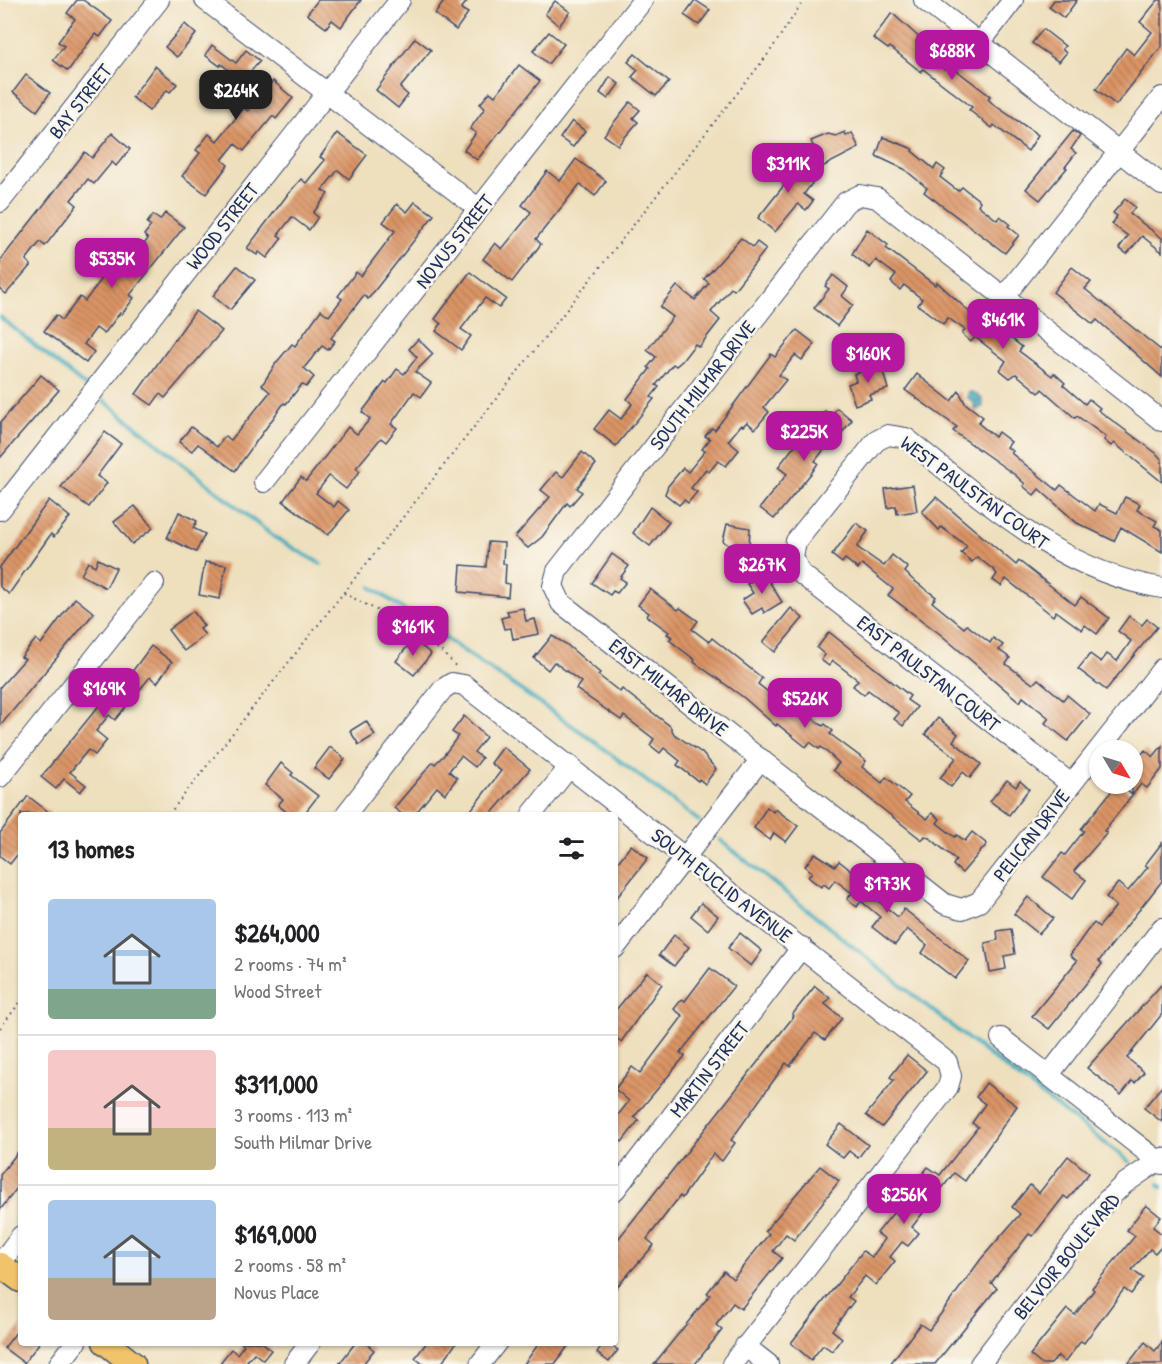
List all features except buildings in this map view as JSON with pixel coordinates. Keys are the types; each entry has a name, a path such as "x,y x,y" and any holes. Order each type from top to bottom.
{"main road":[{"path":"0,1264 18,1279"}],"street":[{"name":"BAY STREET","path":"0,202 159,0"},
{"path":"205,0 479,209"},
{"name":"WOOD STREET","path":"0,510 400,0"},
{"name":"NOVUS STREET","path":"264,482 643,0"},
{"path":"924,0 1162,185"},
{"path":"980,43 1013,0"},
{"path":"1162,97 1004,297 1162,421"},
{"name":"SOUTH MILMAR DRIVE","path":"553,590 557,571 846,202 867,195 877,198 1004,297"},
{"name":"WEST PAULSTAN COURT","path":"793,557 796,541 876,441 888,435 906,438 1018,526 1061,553 1119,578 1162,588"},
{"name":"EAST PAULSTAN COURT","path":"793,557 800,573 1071,784"},
{"path":"0,777 154,583"},
{"name":"EAST MILMAR DRIVE","path":"553,590 561,603 945,904 962,909"},
{"name":"PELICAN DRIVE","path":"962,909 979,902 1161,673"},
{"path":"348,812 443,689 458,684"},
{"name":"SOUTH EUCLID AVENUE","path":"458,684 570,766 944,1058 951,1076 948,1087 746,1346"},
{"path":"618,944 761,759"},
{"path":"534,812 570,766"},
{"path":"1048,1076 1162,928"},
{"name":"MARTIN STREET","path":"618,1186 802,947"},
{"path":"1000,1038 1161,1161"},
{"name":"BELVOIR BOULEVARD","path":"980,1364 1107,1200 1124,1184 1161,1161"},
{"path":"0,1264 18,1240"},
{"path":"59,1364 73,1346"},
{"path":"294,1364 308,1346"},
{"path":"480,1364 494,1346"},
{"path":"732,1364 746,1346 768,1364"}],"path":[{"path":"171,812 770,53 804,0"},
{"path":"344,593 395,618 421,636 457,667 458,684"},
{"path":"0,1028 18,1005"}],"water":[{"path":"969,392 973,392 982,399 983,406 977,410 974,408 974,403 967,397"},
{"path":"794,685 803,696 801,700 787,694 789,687"}],"waterway":[{"path":"0,317 89,389"},
{"path":"97,395 274,537 321,564"},
{"path":"371,587 587,736 699,821"},
{"path":"720,840 968,1039 1130,1162"},
{"path":"1159,1184 1162,1187"}]}
